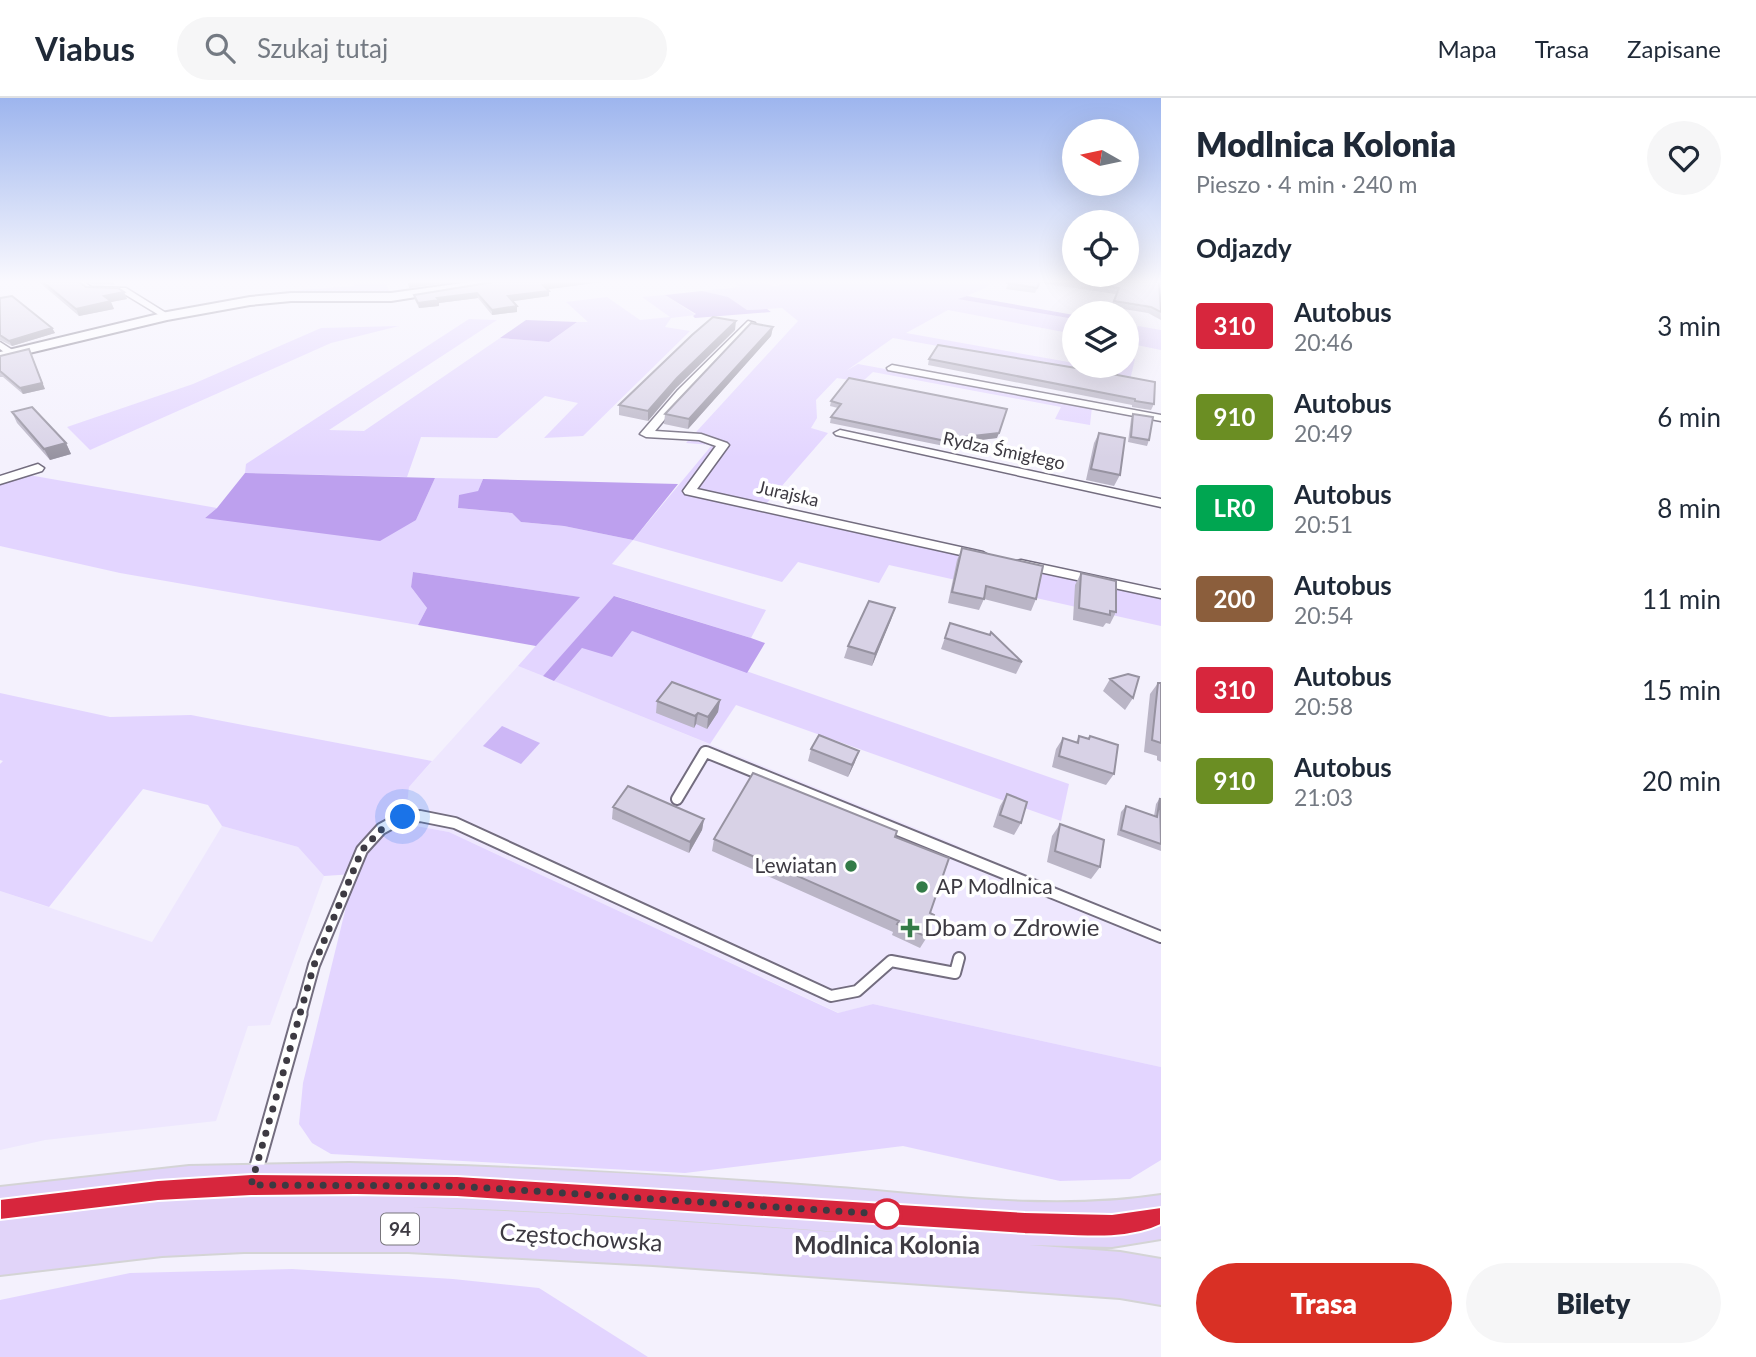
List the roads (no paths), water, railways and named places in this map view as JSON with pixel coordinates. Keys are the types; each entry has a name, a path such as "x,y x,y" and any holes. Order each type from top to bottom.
{"main road":[{"name":"Częstochowska","path":"0,1209 144,1192 251,1185 457,1186 1025,1223 1112,1225 1161,1217"},
{"name":"Częstochowska","path":"0,1252 46,1244 176,1232 345,1227 640,1241 1120,1275 1161,1282"}],"street":[{"path":"4,351 52,341"},
{"name":"Jurajska","path":"733,341 682,392 646,434 701,437 723,445 689,491 1161,594"},
{"path":"892,368 1161,418"},
{"name":"Rydza Śmigłego","path":"840,433 1161,503"},
{"path":"0,481 38,468"}],"lane":[{"path":"677,799 705,752 852,809 1161,937"},
{"path":"251,1185 314,965 362,850 382,829 403,817 420,816 455,823 831,996 857,991 891,961 955,972 959,958"}],"place":[{"name":"Lewiatan","path":"851,866"},
{"name":"AP Modlnica","path":"922,887"},
{"name":"Dbam o Zdrowie","path":"910,928"},
{"name":"Modlnica Kolonia","path":"887,1214"}]}
